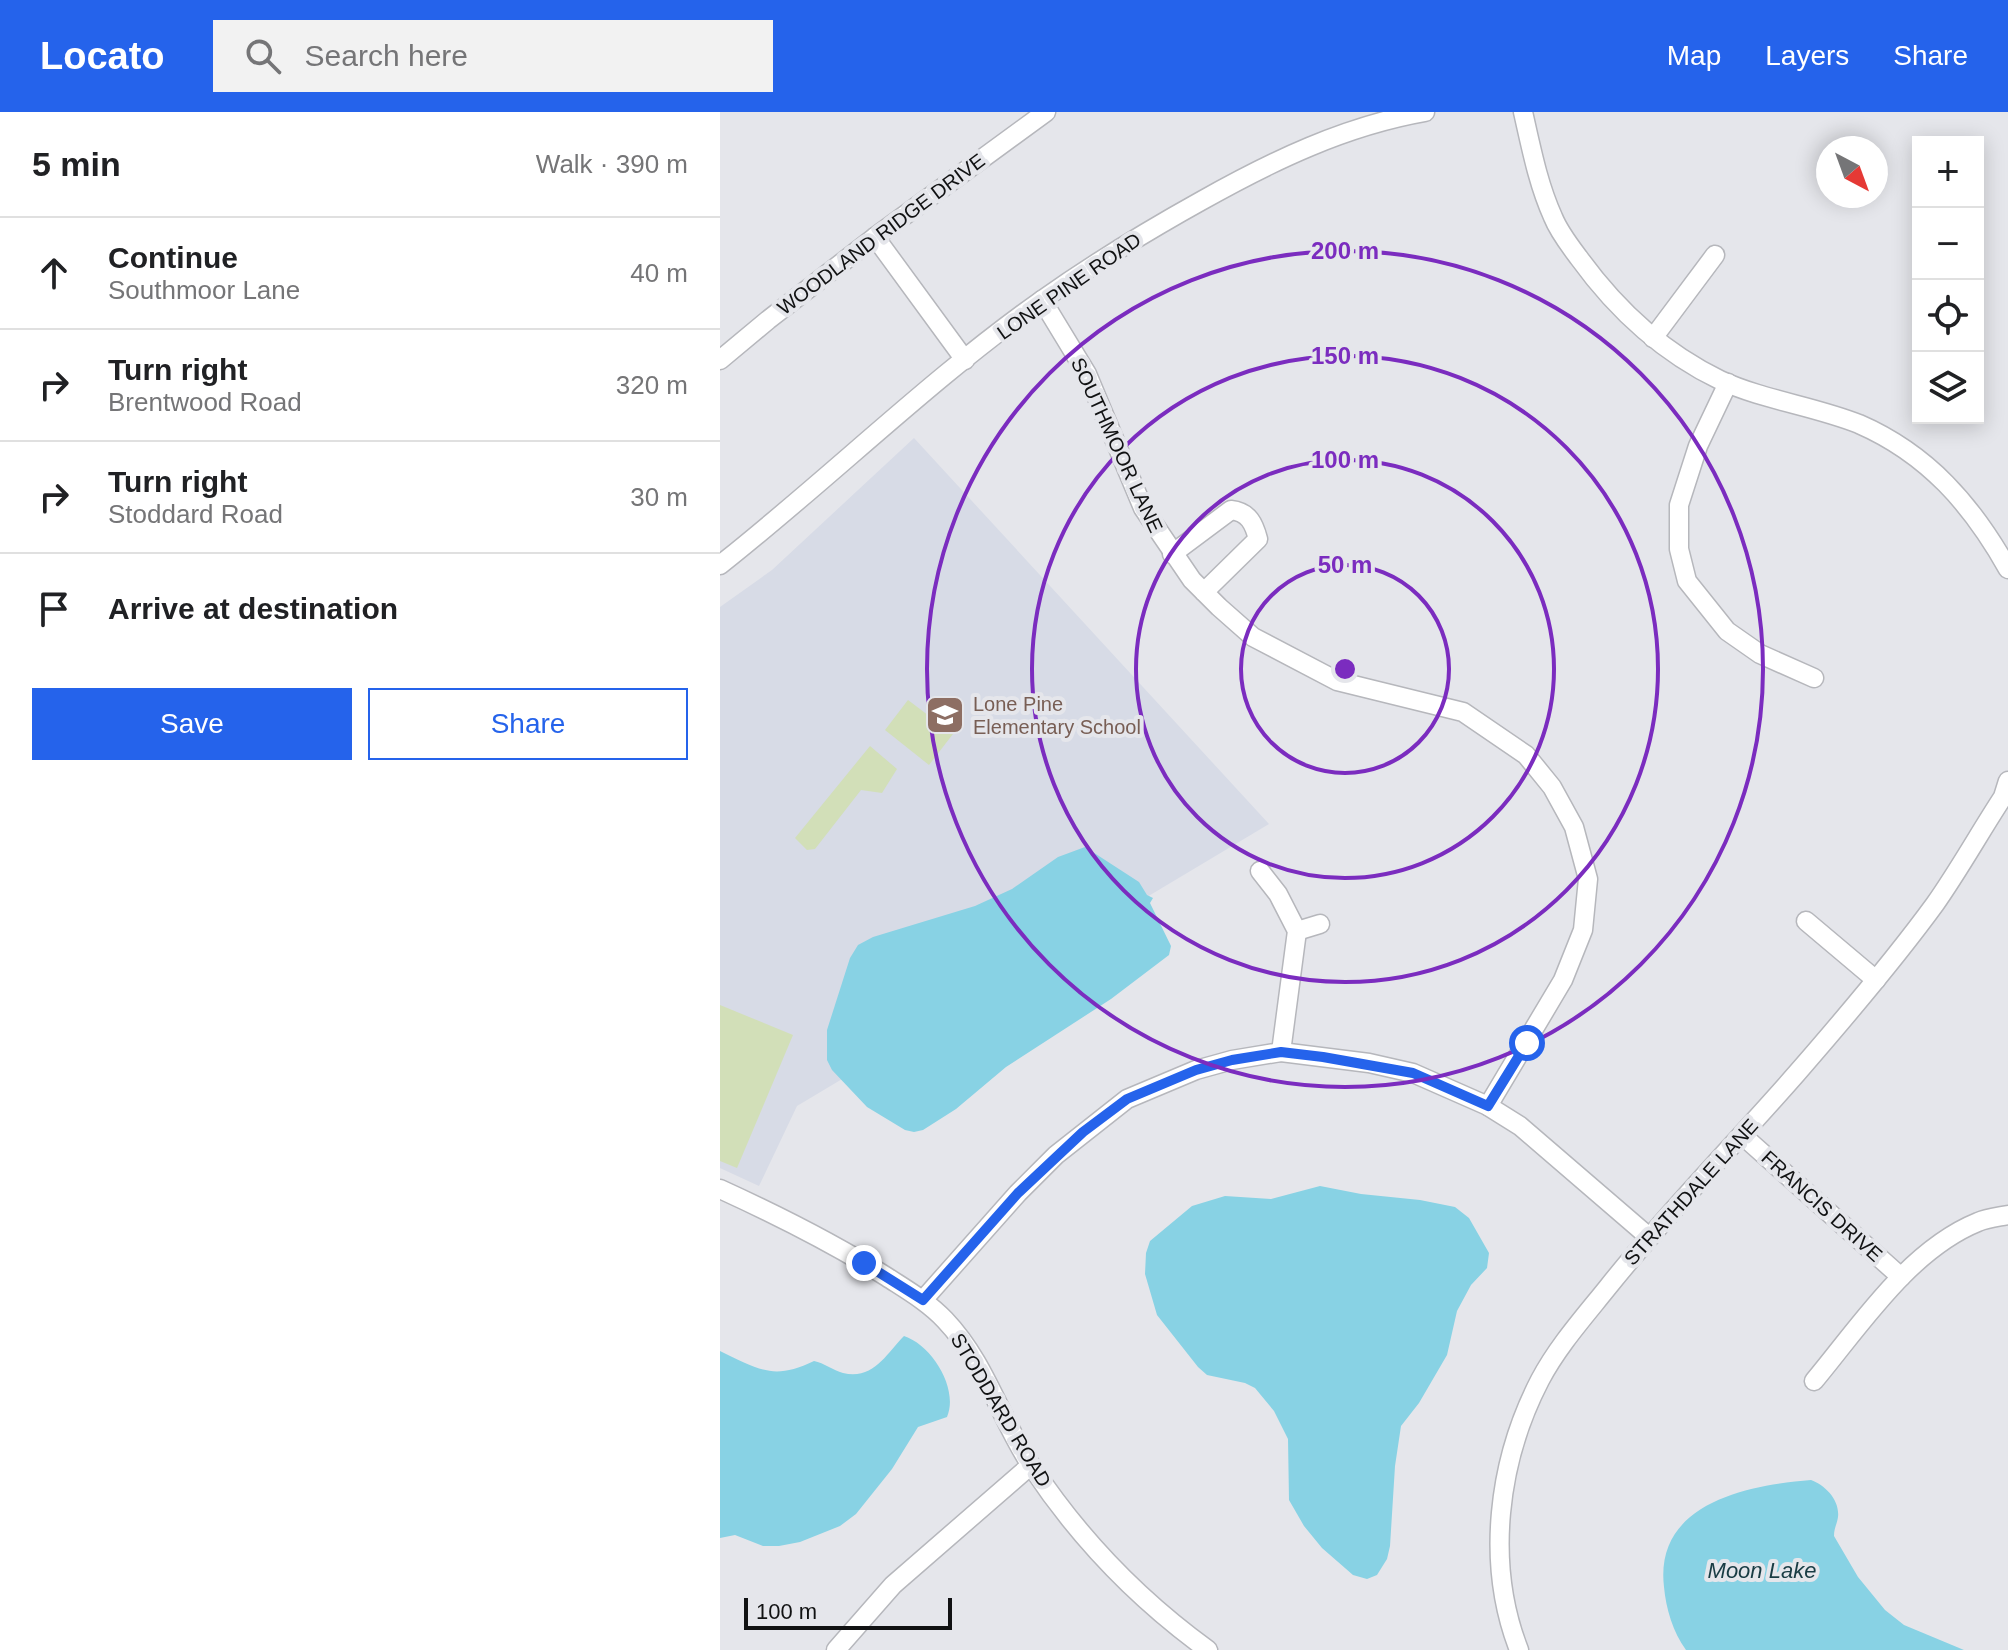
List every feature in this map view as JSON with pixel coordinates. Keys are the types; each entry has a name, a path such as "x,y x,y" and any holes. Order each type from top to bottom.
{"street":[{"name":"WOODLAND RIDGE DRIVE","path":"720,360 875,237 1046,112"},
{"name":"LONE PINE ROAD","path":"720,565 965,360 1042,300 1163,222 1269,163 1387,119 1425,112"},
{"path":"1523,112 1553,219 1603,291 1641,330 1691,364 1728,383 1859,425 1904,449 1945,480 1979,519 2008,569"},
{"path":"875,237 965,360"},
{"path":"1653,338 1715,255"},
{"name":"SOUTHMOOR LANE","path":"1042,300 1087,374 1143,508 1172,554 1204,592 1253,637 1337,681 1463,712 1526,755 1560,800 1574,827 1588,879 1583,930 1563,980 1488,1106"},
{"path":"1728,383 1698,446 1679,505 1679,549 1687,581 1727,631 1760,654 1814,678"},
{"path":"1172,554 1231,510 1247,516 1254,525 1258,539 1204,592"},
{"name":"STRATHDALE LANE","path":"1519,1650 1507,1610 1498,1548 1505,1483 1523,1417 1541,1378 1563,1343 1649,1237 1876,980 1936,903 2006,792"},
{"path":"1260,871 1278,894 1297,931 1281,1052"},
{"path":"1806,921 1876,980"},
{"path":"1297,931 1320,924"},
{"path":"923,1300 1056,1155 1127,1099 1196,1070 1281,1052 1369,1063 1413,1073 1488,1106 1520,1126 1649,1237"},
{"name":"FRANCIS DRIVE","path":"1742,1135 1901,1277"},
{"name":"STODDARD ROAD","path":"720,1189 813,1233 923,1300 962,1338 1031,1465 1074,1524 1130,1586 1208,1650"},
{"path":"1814,1381 1901,1277 1944,1239 1980,1220 2008,1215"},
{"path":"836,1650 893,1585 1031,1465"}],"shaded area":[{"name":"Lone Pine Elementary School","path":"914,438 1269,824 797,1106 759,1186 720,1168 720,607 772,570"}],"green space":[{"path":"908,700 953,734 929,765 885,730"},
{"path":"870,746 897,769 882,793 861,790 815,849 807,850 795,838"},
{"path":"720,1005 793,1035 737,1168 720,1161"}],"water":[{"path":"1085,847 1139,882 1147,895 1153,898 1150,903 1171,946 1169,955 1111,999 1006,1067 956,1109 923,1130 905,1130 867,1107 832,1070 827,1060 827,1030 850,958 858,945 873,937 975,906 1012,889 1058,857"},
{"path":"1320,1186 1455,1207 1469,1218 1489,1253 1487,1268 1471,1285 1457,1311 1447,1355 1419,1403 1401,1426 1390,1546 1387,1559 1377,1575 1367,1579 1353,1575 1322,1548 1289,1500 1288,1439 1274,1411 1255,1388 1207,1375 1198,1367 1157,1315 1145,1274 1150,1241 1192,1206 1225,1196 1271,1199"},
{"path":"904,1336 924,1349 940,1369 949,1394 947,1417 918,1427 892,1469 856,1514 840,1526 800,1542 779,1546 763,1546 735,1535 720,1538 720,1351 766,1370 787,1370 814,1361 843,1373 854,1374 863,1373 878,1364"},
{"name":"Moon Lake","path":"1811,1480 1826,1489 1834,1499 1838,1517 1834,1536 1858,1577 1885,1610 1904,1625 1964,1650 1686,1650 1671,1620 1664,1587 1665,1558 1674,1535 1690,1517 1735,1494"}],"place":[{"name":"Lone Pine Elementary School","path":"945,715"}],"route":[{"path":"864,1263 923,1300 1018,1193 1064,1148 1127,1099 1196,1070 1281,1052 1323,1057 1413,1073 1488,1106 1527,1043"}]}
